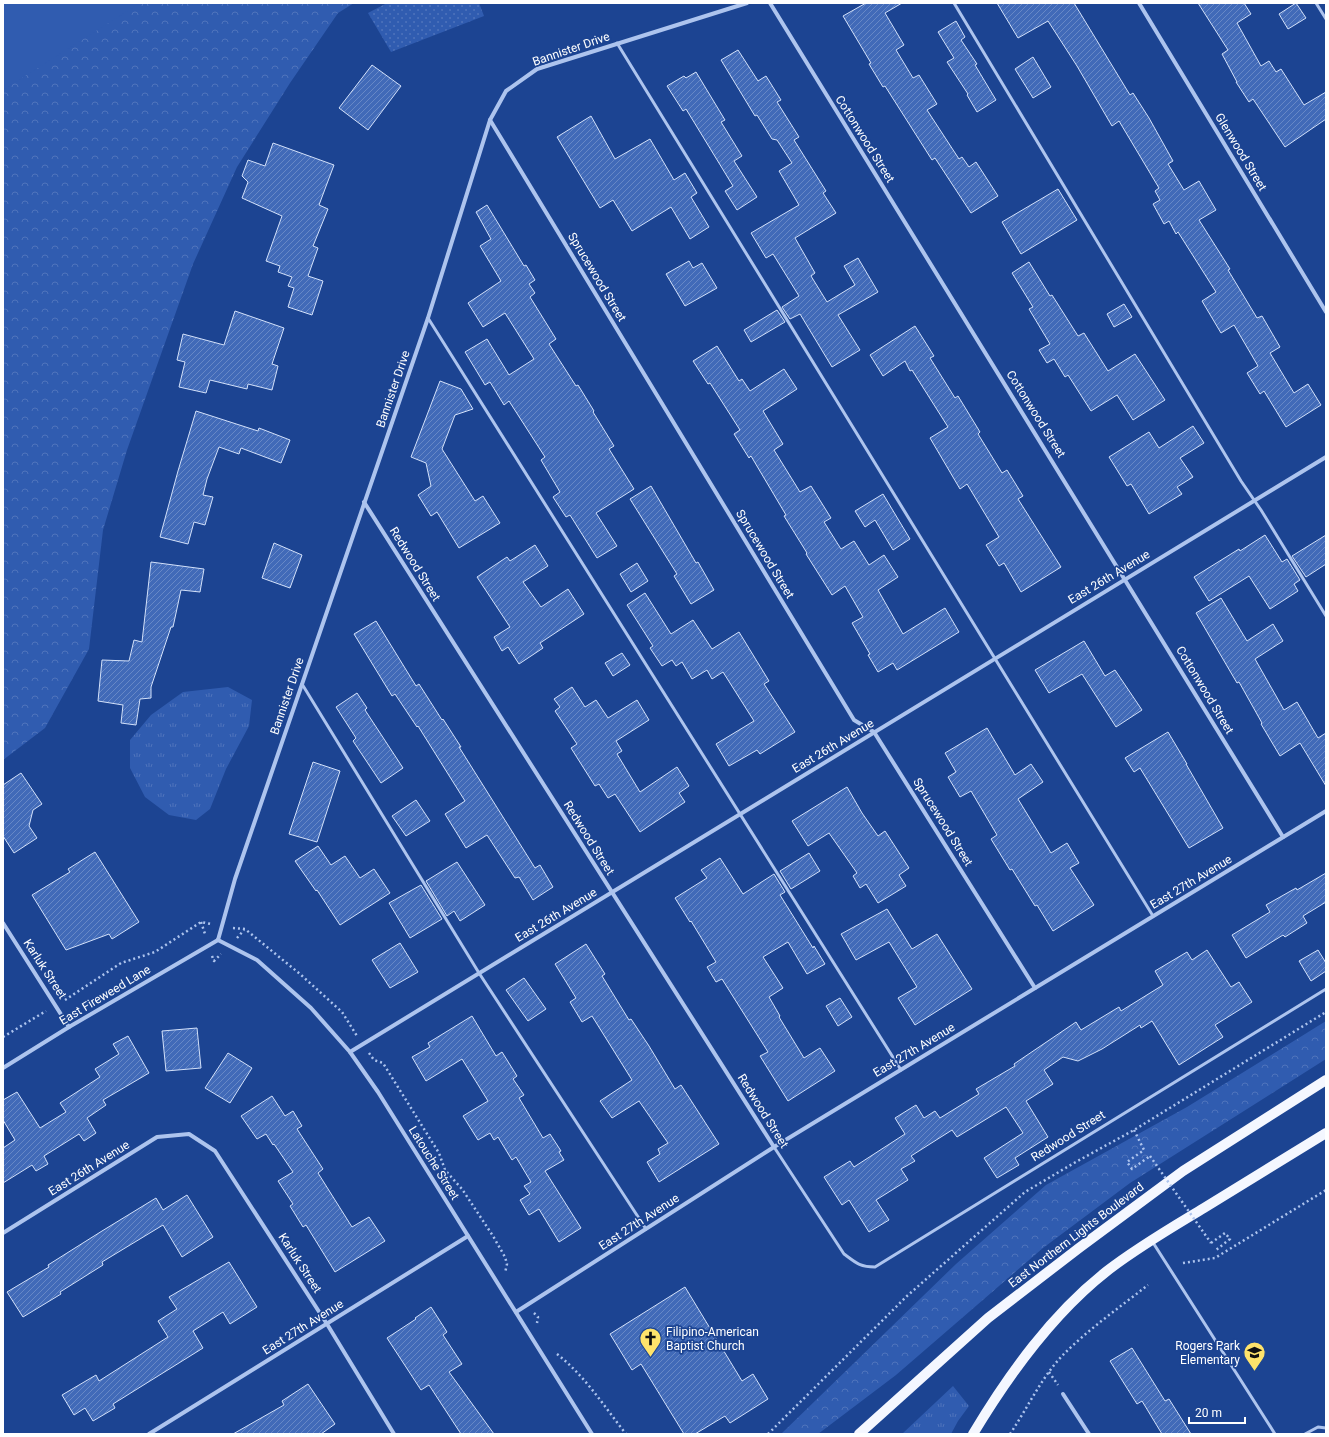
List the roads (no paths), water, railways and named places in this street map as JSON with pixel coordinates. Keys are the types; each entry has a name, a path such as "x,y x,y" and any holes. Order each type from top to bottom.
{"main road":[{"name":"East Northern Lights Boulevard","path":"859,1434 988,1318 1079,1248 1183,1171 1326,1080"},
{"path":"973,1434 991,1403 1036,1343 1071,1304 1107,1271 1151,1240 1326,1134"}],"street":[{"name":"Bannister Drive","path":"218,940 234,879 428,318 490,120 506,90 537,69 747,3"},
{"name":"Cottonwood Street","path":"770,3 1126,579 1283,837"},
{"name":"Glenwood Street","path":"1139,3 1326,312"},
{"name":"Sprucewood Street","path":"490,120 854,720 874,732 1036,988"},
{"name":"East 26th Avenue","path":"350,1052 1326,456"},
{"name":"Redwood Street","path":"364,502 774,1148"},
{"name":"East 27th Avenue","path":"516,1312 774,1148 1326,811"},
{"name":"Karluk Street","path":"3,923 69,1027"},
{"name":"East Fireweed Lane","path":"3,1068 69,1027 218,940"},
{"name":"Latouche Street","path":"218,940 257,960 311,1008 350,1052 378,1092 592,1434"},
{"name":"East 26th Avenue","path":"3,1232 158,1137 189,1134"},
{"name":"Karluk Street","path":"189,1134 215,1151 327,1324 394,1434"},
{"name":"East 27th Avenue","path":"149,1434 468,1236"},
{"path":"1063,1394 1089,1434"}],"lane":[{"path":"954,3 1241,480 1326,616"},
{"path":"1316,3 1326,19"},
{"path":"617,43 1154,916"},
{"path":"428,318 901,1070"},
{"path":"302,684 479,973 646,1229"},
{"name":"Redwood Street","path":"774,1148 844,1254 864,1267 876,1267 1326,990"},
{"path":"1151,1240 1275,1434"},
{"path":"1305,1434 1318,1427 1326,1428"}],"place":[{"name":"Filipino-American Baptist Church","path":"650,1358"},
{"name":"Rogers Park Elementary","path":"1255,1372"}]}
